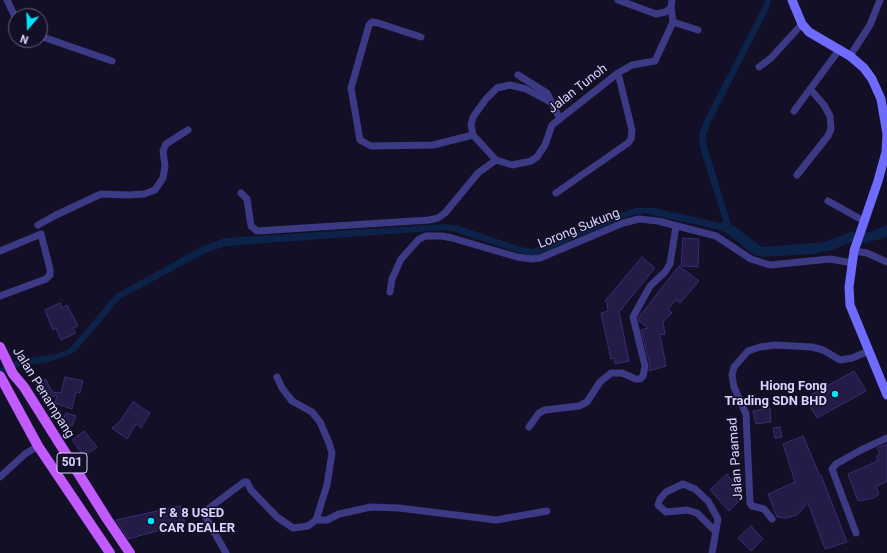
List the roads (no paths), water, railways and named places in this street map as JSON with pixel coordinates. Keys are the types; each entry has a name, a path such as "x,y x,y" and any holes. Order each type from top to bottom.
{"main road":[{"path":"792,0 802,24 809,32 850,56 872,79 884,99 887,134 886,152 878,182 856,248 852,263 849,287 850,305 887,395"},
{"name":"Jalan Penampang","path":"2,352 13,374 24,387 130,553"},
{"name":"501","path":"0,377 38,446 110,553"}],"street":[{"path":"8,2 16,0"},
{"path":"618,0 656,14 665,12 671,8"},
{"path":"672,0 671,8 673,22 698,30"},
{"path":"850,56 870,25 880,0"},
{"path":"421,37 372,22 369,25 351,88 360,140 366,144 381,146 433,145 473,135"},
{"name":"Jalan Tunoh","path":"496,160 512,165 531,161 542,151 552,125 618,73 632,65 655,61 673,22"},
{"path":"759,67 768,61 802,24"},
{"path":"48,39 112,61"},
{"path":"794,111 839,50"},
{"name":"Jalan Tunoh","path":"556,193 628,143 631,139 632,130 618,73"},
{"path":"518,75 546,93 554,104 560,119"},
{"path":"241,193 247,199 251,226 257,232 429,220 438,218 445,213 478,173 496,160 473,135 472,125 473,117 486,99 497,88 510,85 526,89 554,104"},
{"path":"797,175 828,136 831,129 830,116 810,89"},
{"path":"38,225 101,194 144,194 155,190 163,178 165,166 163,151 166,144 188,130"},
{"path":"828,201 864,221"},
{"name":"Lorong Sukung","path":"390,292 392,279 401,259 419,239 426,236 442,236 452,238 531,260 540,258 623,223 639,219 658,221 716,236 751,259 770,265 830,259 852,263"},
{"path":"529,427 539,413 545,410 580,406 587,402 600,382 611,373 622,373 636,379 640,379 643,376 645,366 633,317 650,286 665,272 670,264 676,226"},
{"path":"0,251 41,234 50,275 46,280 0,296"},
{"path":"856,248 887,262"},
{"name":"Jalan Paamad","path":"772,519 764,509 752,506 750,503 746,414 734,387 732,375 734,367 748,351 768,346 812,347 823,350 840,360 852,358 869,351"},
{"path":"226,553 204,516 208,509 244,482 247,482 252,490 277,517 293,528 308,526 316,520 327,485 332,453 320,422 312,412 292,401 282,388 277,377"},
{"path":"856,533 832,469 836,464 887,438"},
{"path":"0,477 25,454 38,446"},
{"path":"712,553 715,531 718,527 718,519 708,501 695,488 683,484 666,492 660,499 658,505 666,512 687,510 696,513 715,531"},
{"path":"316,520 327,520 339,514 371,507 399,508 496,520 547,511"}],"water":[{"path":"766,0 771,0 769,8 710,124 706,135 707,146 731,224 762,247 825,242 853,231 855,233 870,232 887,225 887,237 866,243 851,242 832,250 812,254 762,257 753,254 726,233 719,230 644,213 626,217 534,256 519,253 458,233 444,230 226,246 205,253 120,299 75,352 48,362 20,366 0,375 0,368 18,360 56,354 69,349 116,294 201,247 225,238 444,224 459,226 521,247 533,249 601,220 635,208 655,208 720,223 723,221 700,148 699,135 704,121"}],"place":[{"name":"Hiong Fong Trading SDN BHD","path":"835,394"},
{"name":"F & 8 USED CAR DEALER","path":"151,521"}]}
